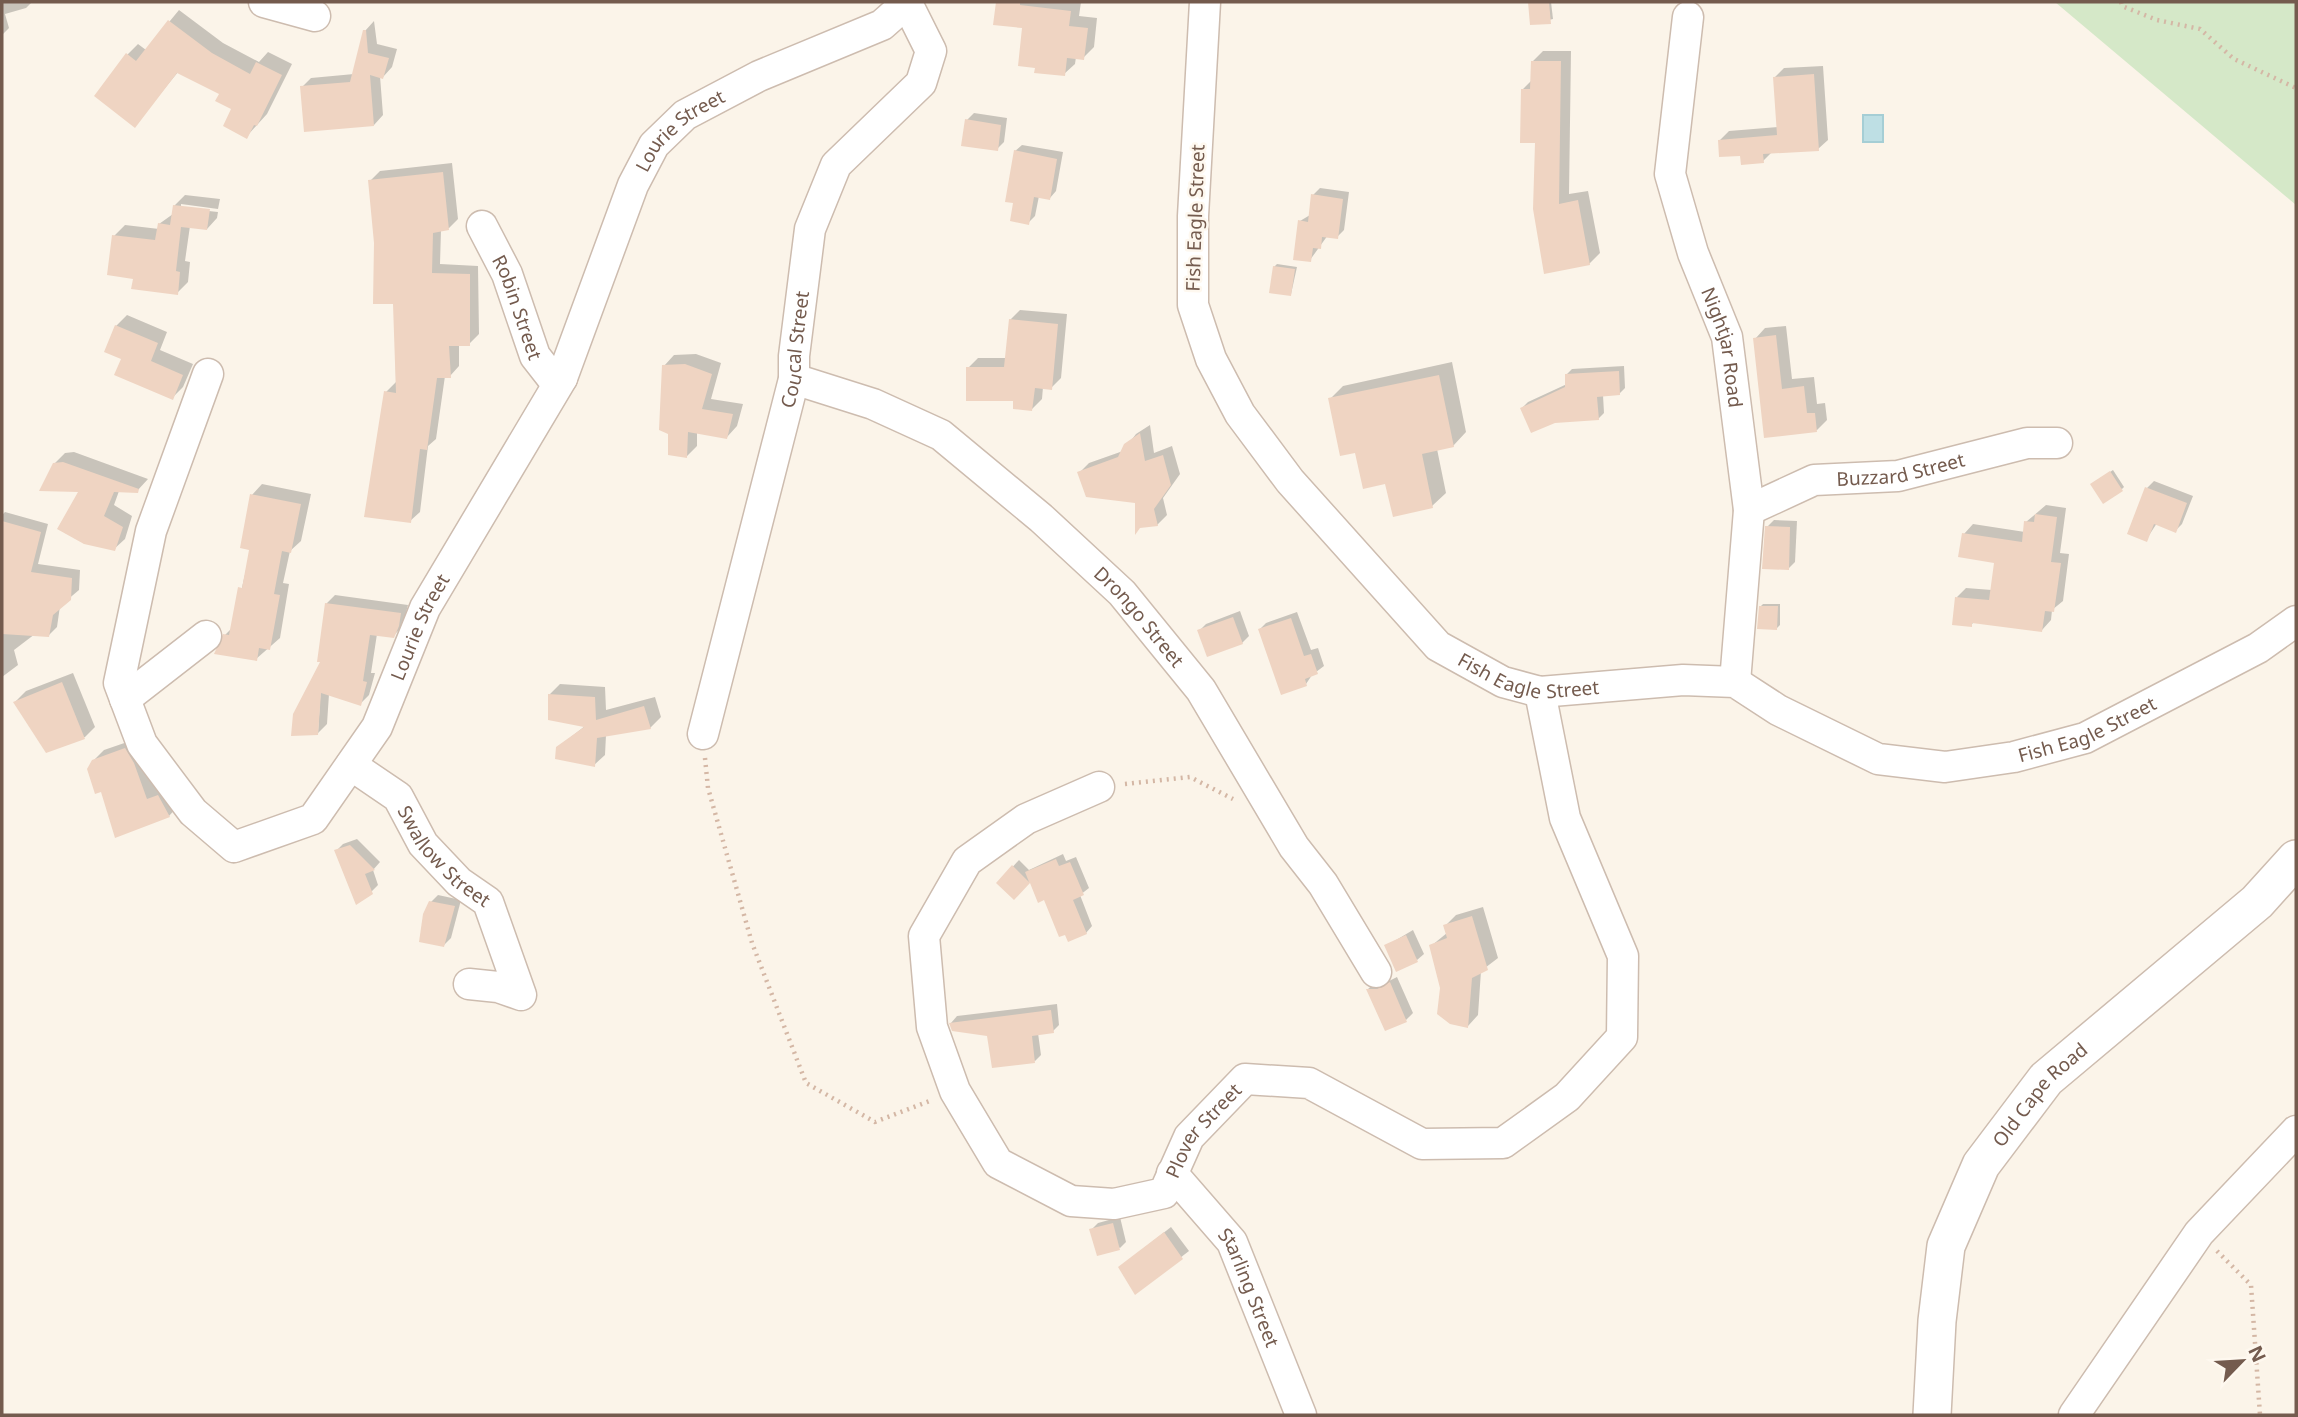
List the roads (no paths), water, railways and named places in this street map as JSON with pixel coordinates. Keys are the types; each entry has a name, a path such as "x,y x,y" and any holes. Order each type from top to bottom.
{"street":[{"path":"264,2 315,16"},
{"name":"Fish Eagle Street","path":"1205,2 1193,216 1193,305 1211,359 1240,414 1290,481 1438,646 1503,682 1541,692 1683,680 1735,682 1778,710 1878,760 1945,767 2014,757 2085,738 2237,660 2296,621"},
{"name":"Lourie Street","path":"208,373 151,531 119,683 142,744 193,812 234,847 313,819 377,727 425,608 562,378 633,185 654,145 685,114 759,76 882,25 908,3"},
{"name":"Coucal Street","path":"703,734 794,379 794,356 810,229 836,165 921,83 931,51 908,3"},
{"name":"Nightjar Road","path":"1688,18 1670,174 1693,253 1727,337 1749,510 1735,682"},
{"name":"Robin Street","path":"482,226 508,274 536,356 553,379 562,378"},
{"name":"Drongo Street","path":"794,379 873,404 941,435 1041,518 1122,593 1201,690 1294,846 1324,884 1376,972"},
{"name":"Buzzard Street","path":"1749,510 1814,480 1898,476 2027,443 2057,443"},
{"path":"125,699 206,636"},
{"name":"Plover Street","path":"1100,787 1027,819 967,861 925,936 932,1027 955,1091 998,1163 1071,1201 1114,1204 1164,1193 1189,1137 1245,1079 1309,1083 1422,1144 1503,1143 1567,1097 1622,1037 1623,956 1565,818 1541,692"},
{"name":"Swallow Street","path":"351,765 398,797 423,844 459,882 488,902 521,995 469,984"},
{"name":"Old Cape Road","path":"1932,1415 1937,1321 1947,1246 1981,1165 2046,1079 2258,902 2296,859"},
{"path":"2074,1415 2199,1233 2296,1131"},
{"name":"Starling Street","path":"1172,1173 1232,1242 1301,1415"}],"water":[{"path":"1863,115 1883,115 1883,142 1863,142"}]}
